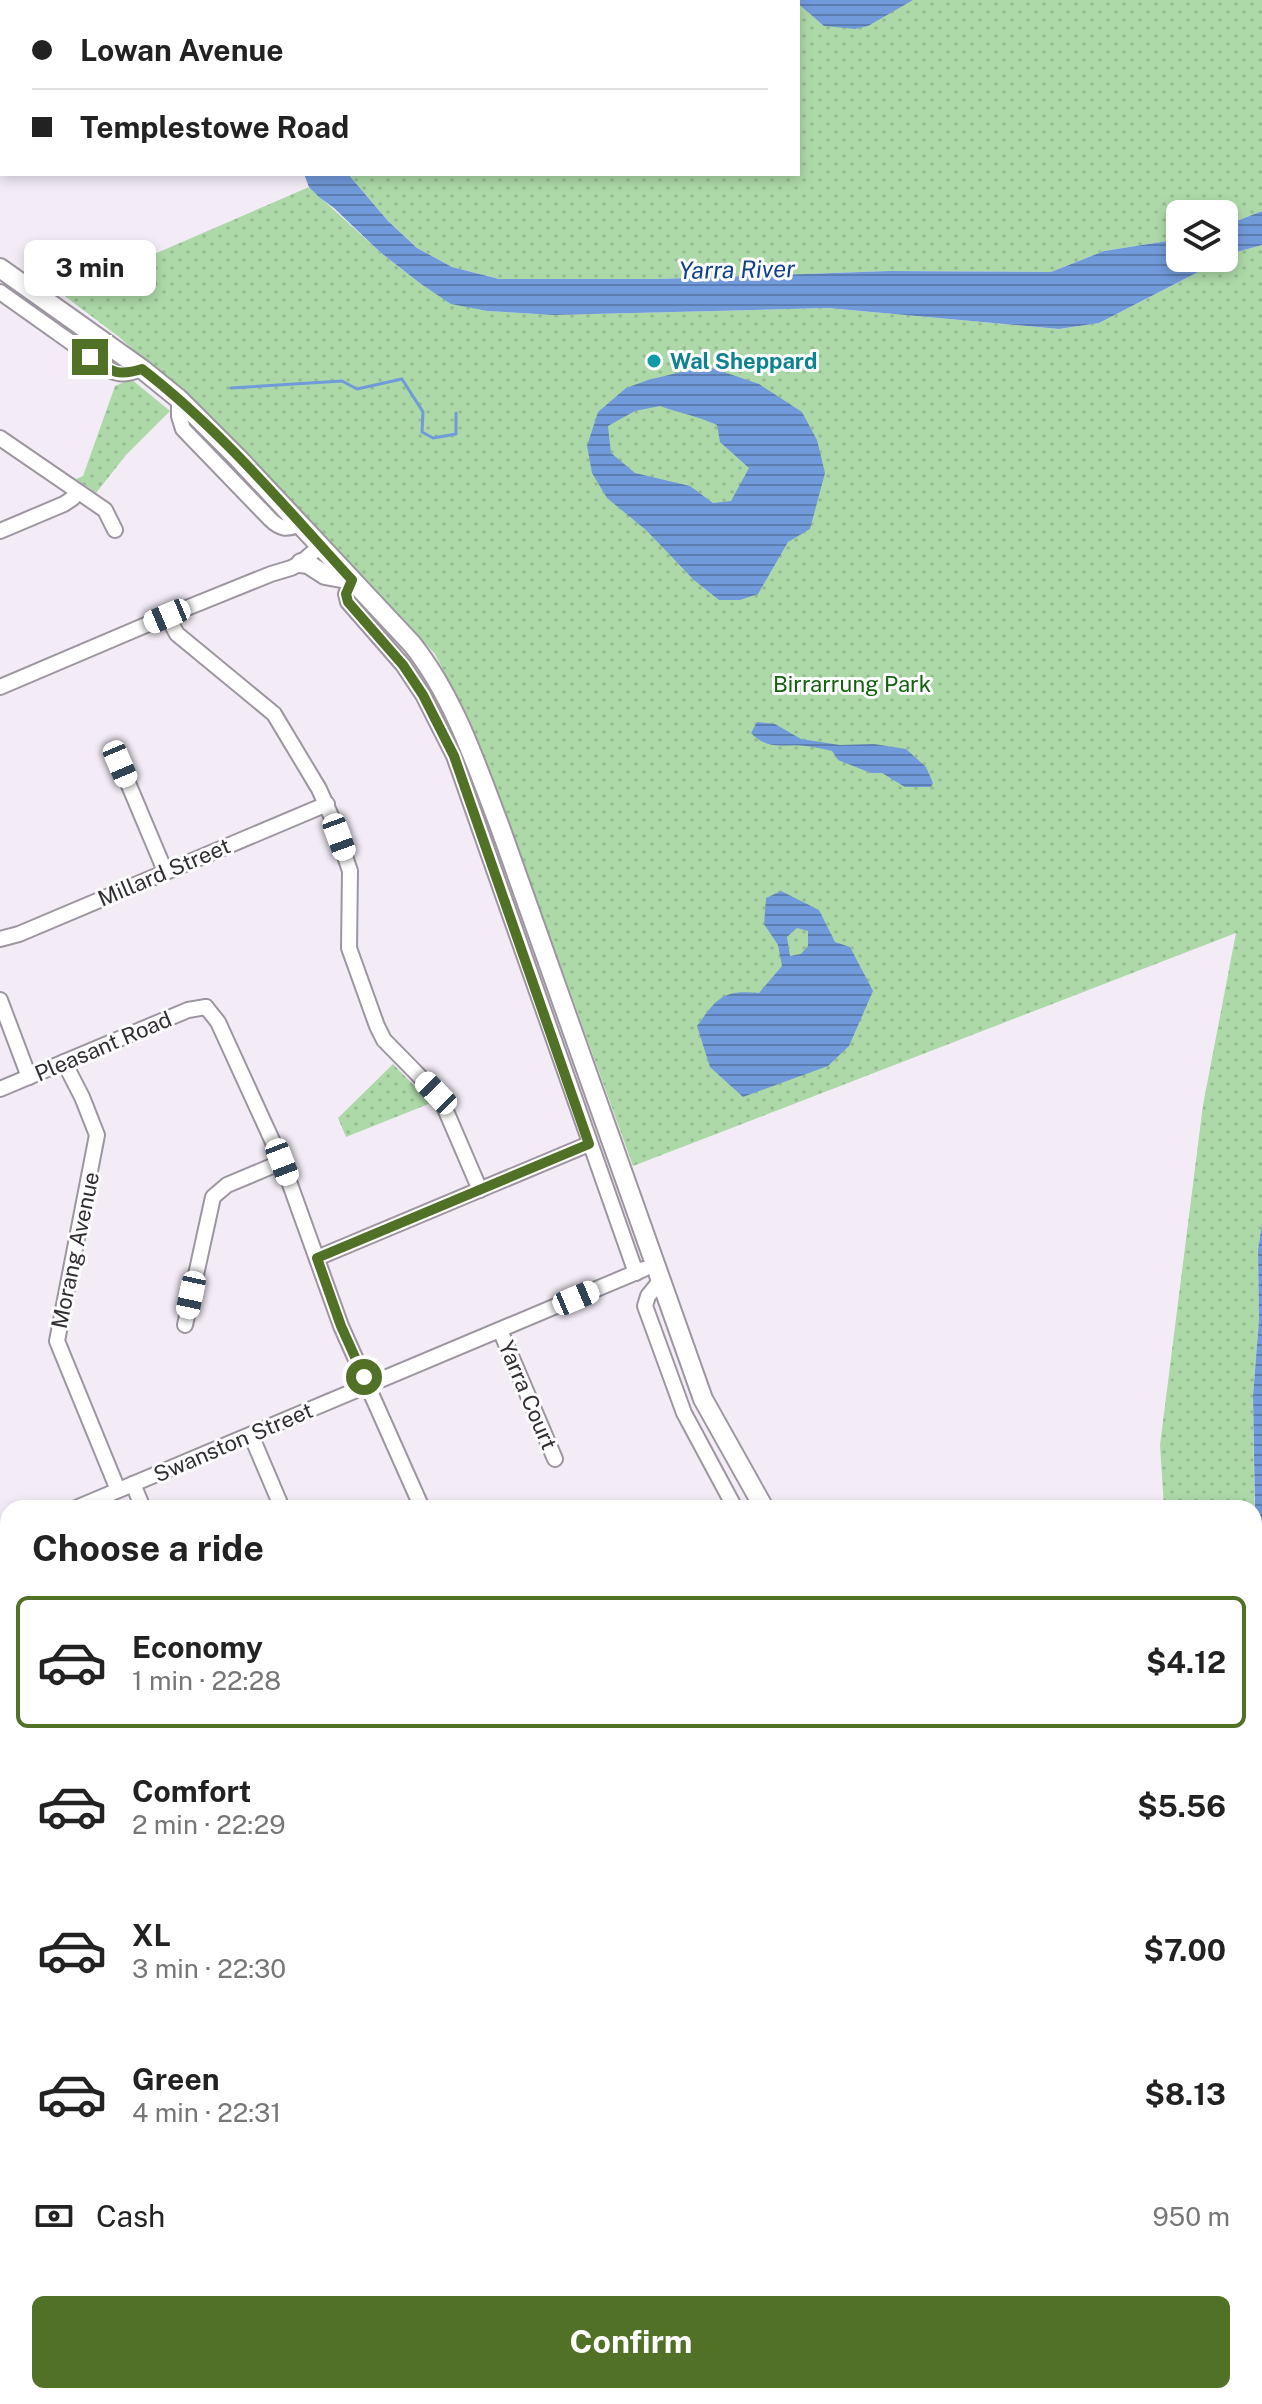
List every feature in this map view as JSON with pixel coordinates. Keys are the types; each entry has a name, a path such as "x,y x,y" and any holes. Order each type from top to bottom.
{"main road":[{"path":"0,268 179,399 424,659 464,736 500,827 709,1413 759,1500"},
{"path":"301,563 325,575 352,580"}],"street":[{"path":"0,292 116,374 142,369"},
{"path":"0,438 105,510 115,531"},
{"path":"0,531 64,504 73,498 75,490"},
{"path":"0,687 301,563 311,536"},
{"path":"271,574 297,554 311,536"},
{"path":"352,580 346,594 348,602 403,665 423,695 454,756 636,1273"},
{"path":"167,616 177,634 274,714 327,804 352,878 350,954 377,1026 384,1040 440,1097 480,1190"},
{"path":"120,764 165,871"},
{"name":"Millard Street","path":"0,939 19,934 327,804"},
{"path":"0,1000 32,1076"},
{"name":"Pleasant Road","path":"0,1089 209,1001 282,1162"},
{"name":"Morang Avenue","path":"68,1061 96,1129 97,1142 57,1341 118,1490"},
{"path":"317,1258 589,1144"},
{"path":"185,1325 213,1197 227,1185 282,1162 341,1326 418,1500"},
{"path":"658,1272 645,1306 684,1413 733,1500"},
{"name":"Swanston Street","path":"95,1500 636,1273 658,1272"},
{"name":"Yarra Court","path":"500,1330 555,1459"},
{"path":"251,1435 279,1500"},
{"path":"133,1484 140,1500"}],"green space":[{"path":"800,0 1262,0 1262,211 1238,220 1238,200 1166,200 1166,241 1104,251 1051,272 889,271 659,279 499,279 452,267 417,248 388,221 350,176 800,176"},
{"name":"Birrarrung Park","path":"309,187 380,252 421,284 451,303 487,311 554,315 828,308 1059,329 1099,323 1198,272 1238,272 1238,252 1262,245 1262,1223 1258,1250 1259,1319 1253,1396 1254,1500 1163,1500 1160,1445 1203,1105 1236,933 633,1166 513,834 458,699 435,654 264,473 119,337 62,294"},
{"path":"131,379 170,411 126,455 96,493 76,479 83,476 115,386"},
{"path":"393,1064 431,1103 346,1137 338,1118"}],"water":[{"path":"800,0 913,0 868,26 855,29 824,26 800,5"},
{"path":"305,176 350,176 388,221 417,248 452,267 499,279 659,279 889,271 1051,272 1104,251 1166,241 1166,272 1198,272 1099,323 1059,329 828,308 554,315 487,311 451,304 421,284 309,187"},
{"path":"1262,211 1262,245 1238,252 1238,220"},
{"path":"706,366 759,384 802,412 817,440 825,473 810,529 788,542 758,594 740,600 719,600 694,580 646,530 607,498 592,473 587,446 598,412 626,388","holes":["660,406 717,425 720,442 749,468 731,501 713,503 690,486 635,473 611,453 608,426 635,411"]},
{"path":"757,722 775,724 801,739 906,749 926,767 933,783 931,787 905,787 882,773 871,773 838,760 832,751 764,743 751,733"},
{"path":"781,891 819,910 835,942 850,947 873,991 849,1046 828,1066 743,1097 710,1067 697,1026 716,1002 729,994 759,993 782,966 778,945 764,924 766,898","holes":["797,928 808,931 808,946 801,954 790,956 787,937"]},
{"path":"1262,1223 1262,1500 1255,1500 1253,1396 1259,1319 1258,1250"}],"waterway":[{"path":"231,388 342,381 357,389 402,379 423,412 422,432 433,438 456,434 456,413"}],"place":[{"name":"Wal Sheppard","path":"654,361"}],"route":[{"path":"90,357 116,374 142,369 165,387 222,441 352,580 346,594 348,602 397,656 423,695 454,756 589,1144 317,1258 341,1326 364,1377"}],"water label":[{"name":"Yarra River","path":"737,270"}]}
